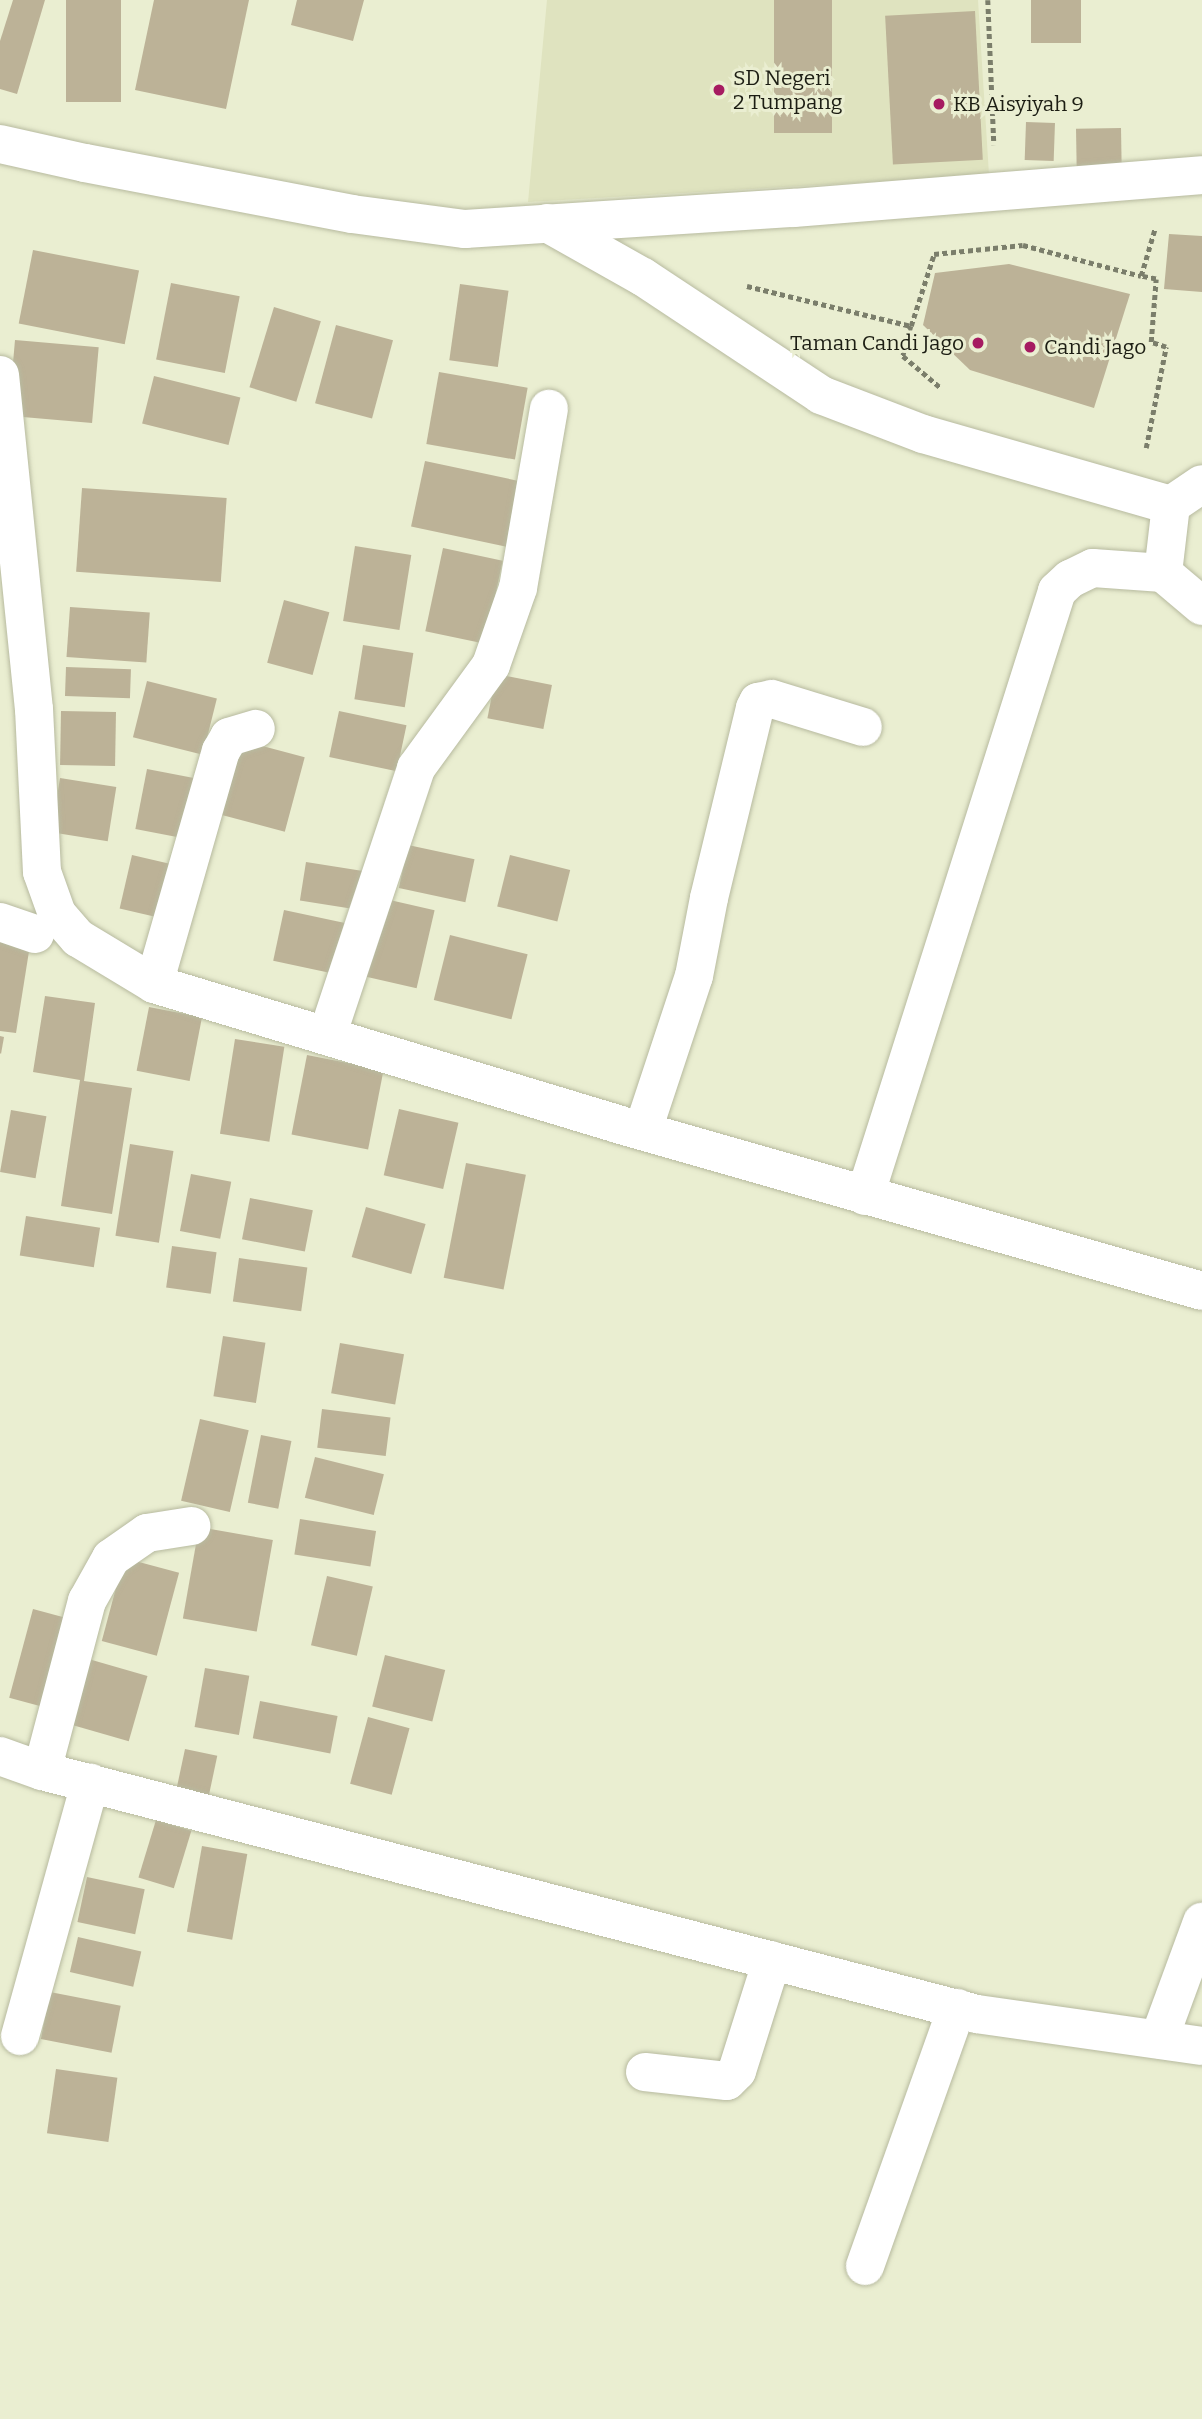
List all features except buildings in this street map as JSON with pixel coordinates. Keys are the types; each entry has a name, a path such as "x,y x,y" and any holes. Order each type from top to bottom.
{"street":[{"path":"0,144 352,214 465,229 794,208 1186,176"},
{"path":"547,223 643,277 821,395 923,434 1171,505"},
{"path":"0,375 34,709 42,872 57,914 78,937 154,984 866,1196 1202,1291"},
{"path":"327,1036 416,768 491,665 518,588 549,409"},
{"path":"1163,573 1171,505 1202,484"},
{"path":"866,1196 1057,591 1070,579 1093,568 1163,573 1202,606"},
{"path":"643,1130 694,976 709,898 758,702 772,699 863,727"},
{"path":"154,984 221,751 229,737 256,729"},
{"path":"42,1770 87,1601 111,1558 146,1533 191,1526"},
{"path":"0,1756 90,1783 957,2008 1202,2046"},
{"path":"20,2036 90,1783"},
{"path":"1159,2039 1202,1922"},
{"path":"645,2072 705,2081 727,2081 737,2071 772,1960"},
{"path":"866,2266 957,2008"}],"path":[{"path":"988,0 995,191"},
{"path":"1141,276 1186,176"},
{"path":"735,283 911,326 934,254 1023,245 1156,279 1151,342 1166,347 1145,454"}],"shaded area":[{"name":"SD Negeri 2 Tumpang","path":"547,0 978,0 989,175 528,202"}],"place":[{"name":"SD Negeri 2 Tumpang","path":"719,90"},
{"name":"KB Aisyiyah 9","path":"939,104"},
{"name":"Taman Candi Jago","path":"978,343"},
{"name":"Candi Jago","path":"1030,347"}]}
